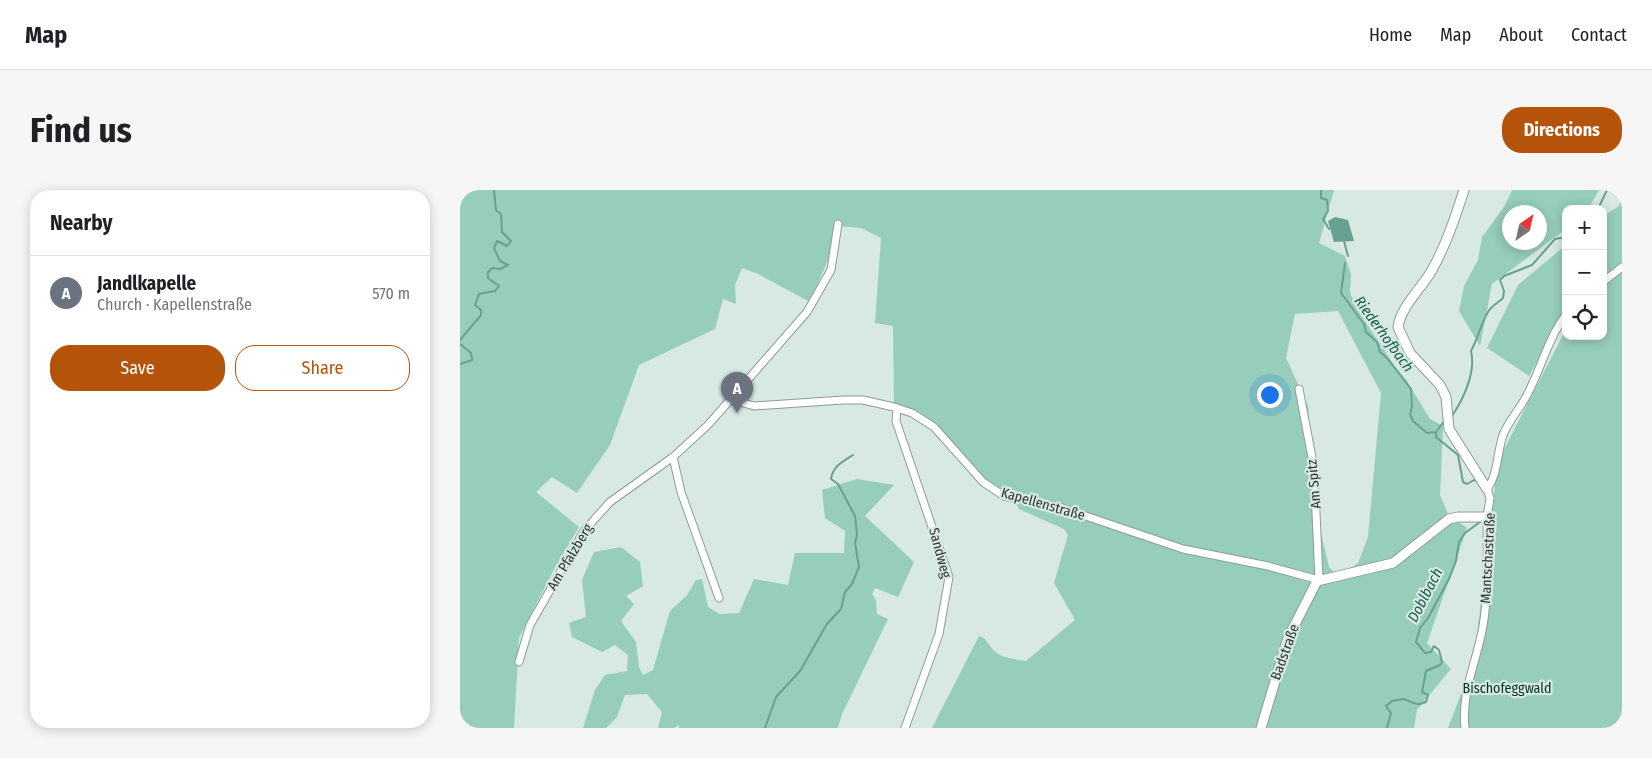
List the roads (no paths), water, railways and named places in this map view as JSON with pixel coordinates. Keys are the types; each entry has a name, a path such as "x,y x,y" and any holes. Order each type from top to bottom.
{"street":[{"name":"Mantschastraße","path":"1464,190 1443,249 1402,314 1398,326 1410,353 1440,385 1446,397 1447,419 1453,438 1490,498 1486,606 1465,696 1465,728"},
{"path":"730,399 791,332 822,290 833,263 838,224"},
{"path":"1607,279 1622,267"},
{"path":"1486,489 1492,482 1499,446 1508,425 1528,394 1562,321"},
{"name":"Am Spitz","path":"1299,389 1314,468 1319,580"},
{"name":"Kapellenstraße","path":"730,399 754,406 863,400 897,408 912,413 934,427 983,482 1004,496 1059,507 1183,549 1268,566 1319,580 1371,570 1394,563 1448,520 1458,517 1488,517"},
{"name":"Am Pfalzberg","path":"519,662 530,625 584,531 610,502 673,457 708,425 730,399"},
{"name":"Sandweg","path":"897,408 896,420 949,577 939,634 905,728"},
{"path":"673,457 682,498 719,598"},
{"name":"Badstraße","path":"1261,728 1288,638 1314,585 1319,580"}],"waterway":[{"path":"460,340 481,315 481,310 475,305 479,294 495,291 499,286 488,278 488,272 492,268 500,269 508,265 500,261 494,248 497,241 507,246 511,241 502,232 501,214 496,210 494,190"},
{"name":"Riederhofbach","path":"1321,190 1321,198 1327,200 1328,211 1323,219 1329,229"},
{"name":"Doblbach","path":"1600,205 1607,190"},
{"name":"Doblbach","path":"1452,416 1468,385 1472,367 1471,351 1483,321 1489,310 1503,298 1504,291 1500,280 1504,276 1532,265 1555,239 1562,238"},
{"name":"Riederhofbach","path":"1344,241 1348,256"},
{"name":"Riederhofbach","path":"1345,263 1341,293 1364,324 1366,332 1377,342 1380,352 1387,358 1411,389 1412,407 1410,414 1413,421 1427,433 1436,432"},
{"path":"460,344 471,353 472,360 460,364"},
{"name":"Doblbach","path":"1445,420 1436,432 1436,437 1458,455 1463,482 1467,484 1474,480 1479,483"},
{"path":"765,728 776,697 800,671 827,624 841,609 845,592 852,584 859,567 855,543 857,535 855,516 838,484 831,479 836,468 853,455"},
{"name":"Doblbach","path":"1387,728 1391,713 1386,706 1392,701 1403,699 1416,704 1426,702 1428,695 1422,692 1426,671 1440,665 1442,662 1439,650 1434,646 1431,652 1425,653 1416,642 1420,628 1428,618 1449,579 1456,561 1459,542 1465,533 1480,522"}],"place":[{"name":"Jandlkapelle","path":"737,413"}],"park label":[{"name":"Bischofeggwald","path":"1507,688"}]}
